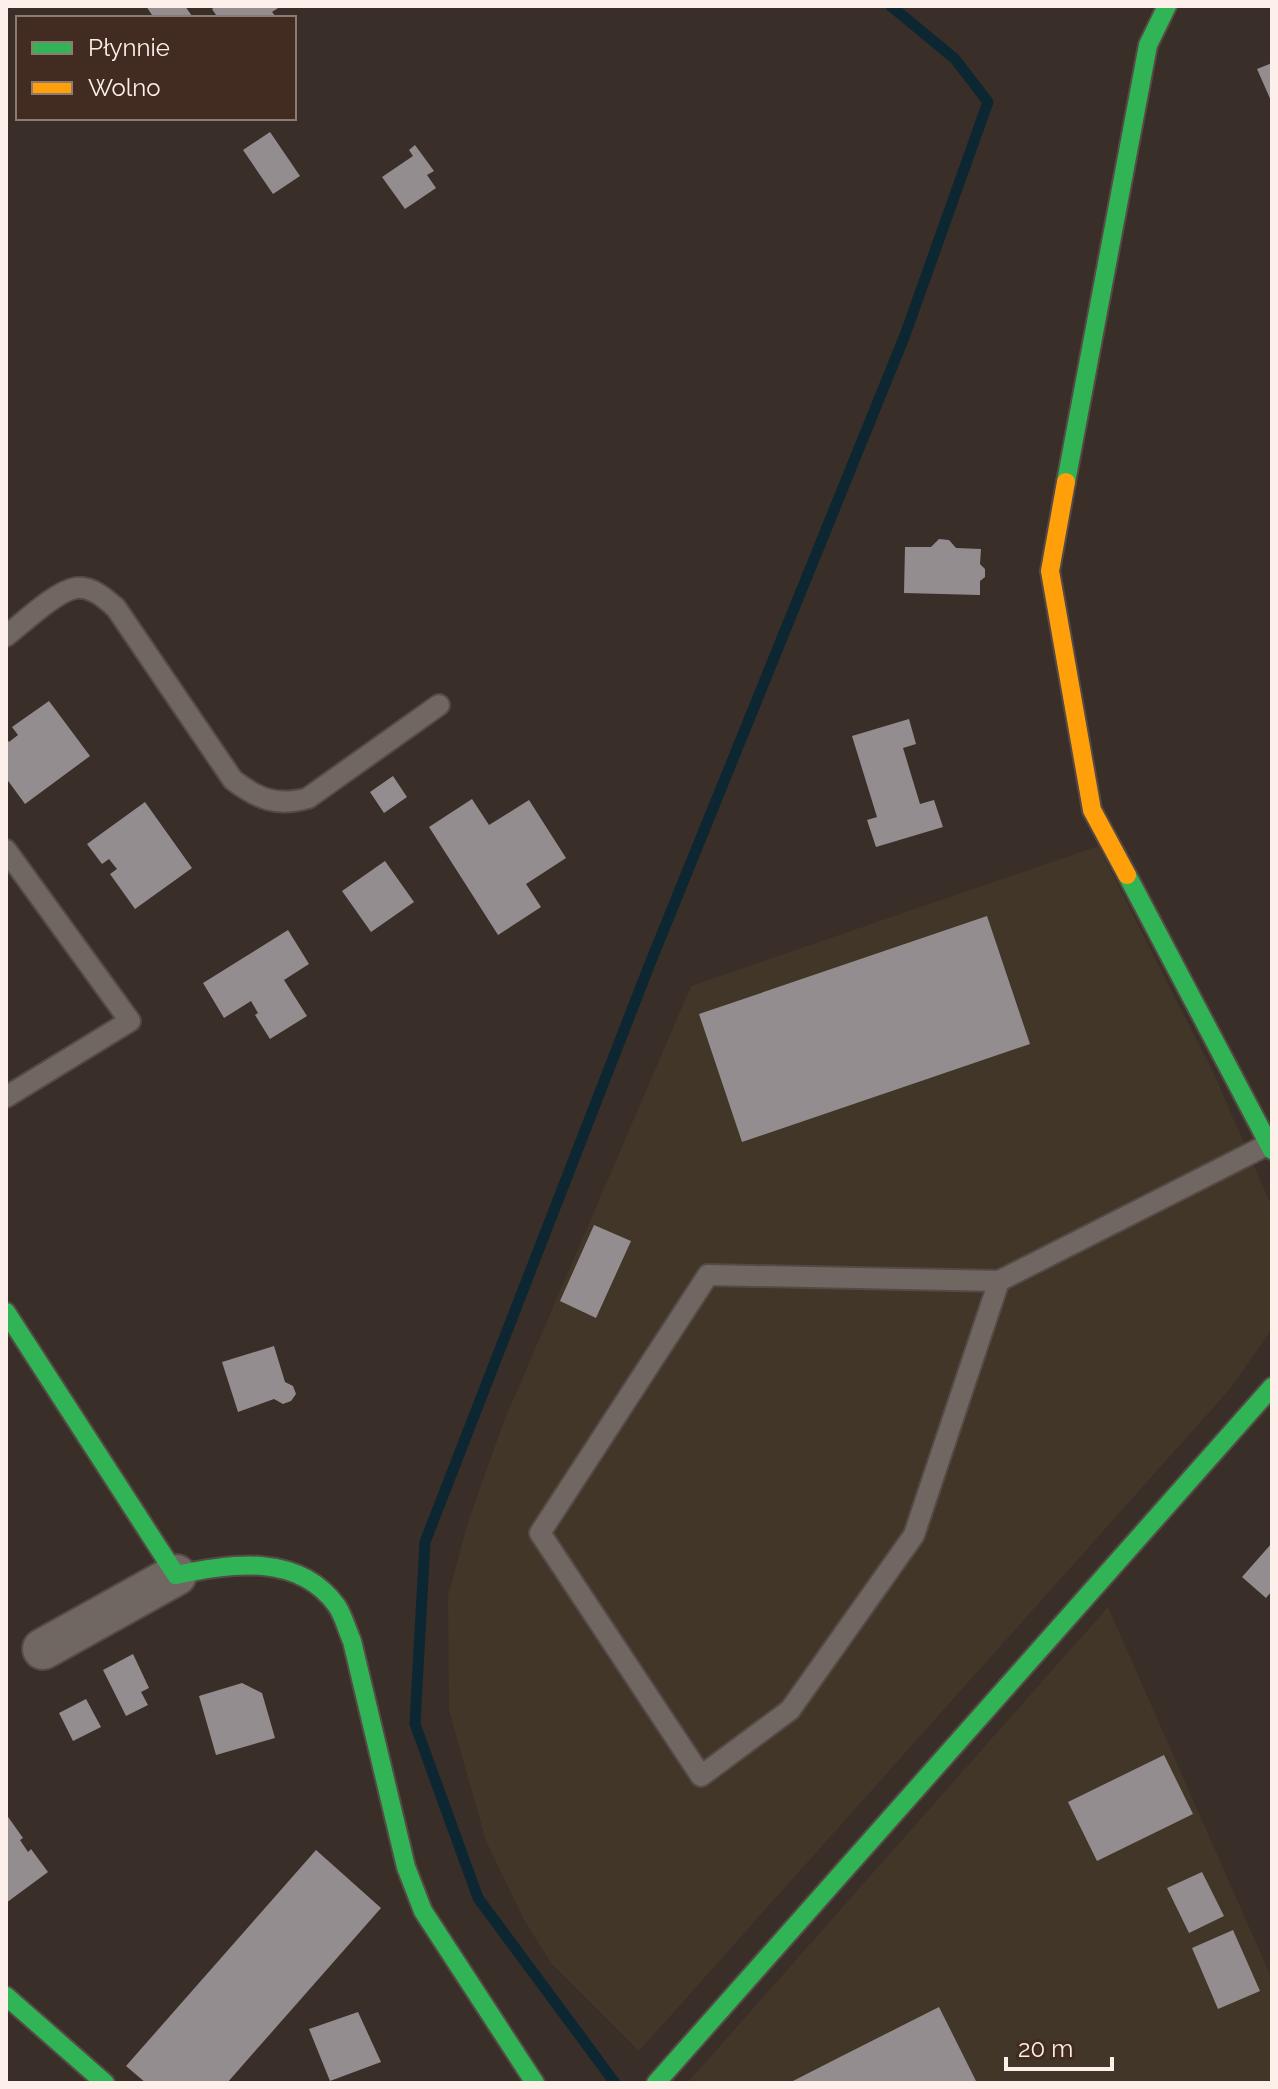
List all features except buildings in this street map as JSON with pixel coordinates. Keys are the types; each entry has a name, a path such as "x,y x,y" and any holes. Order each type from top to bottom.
{"street":[{"path":"1167,6 1148,45 1050,571 1092,810 1270,1147"},
{"path":"6,1312 176,1575"},
{"path":"656,2083 1272,1387"},
{"path":"43,1649 176,1575 213,1566 250,1564 284,1567 316,1583 337,1607 352,1641 406,1867 423,1911 535,2083"},
{"path":"6,1996 105,2083"}],"lane":[{"path":"6,636 62,593 78,587 100,594 116,608 233,780 251,794 269,802 291,803 308,798 439,705"},
{"path":"6,850 130,1021 6,1097"},
{"path":"999,1281 914,1535 790,1710 701,1776 540,1533 708,1275 999,1281 1270,1147"}],"shaded area":[{"path":"1098,846 1214,1074 1272,1207 1272,1329 1230,1389 639,2051 551,1963 523,1918 486,1841 449,1710 448,1595 469,1519 504,1421 691,986"},
{"path":"1108,1607 1272,1979 1272,2083 687,2083"}],"waterway":[{"path":"615,2083 478,1898 415,1724 425,1542 649,966 905,335 988,102 955,59 891,6"}],"traffic: fast":[{"path":"1066,482 1148,45 1167,6"},
{"path":"1127,875 1272,1150"},
{"path":"6,1312 176,1575 219,1567 263,1566 284,1570 304,1577 337,1606 352,1641 406,1867 423,1911 535,2083"},
{"path":"656,2083 1272,1387"},
{"path":"6,1996 105,2083"}],"traffic: slow":[{"path":"1066,482 1050,571 1092,810 1127,875"}]}
